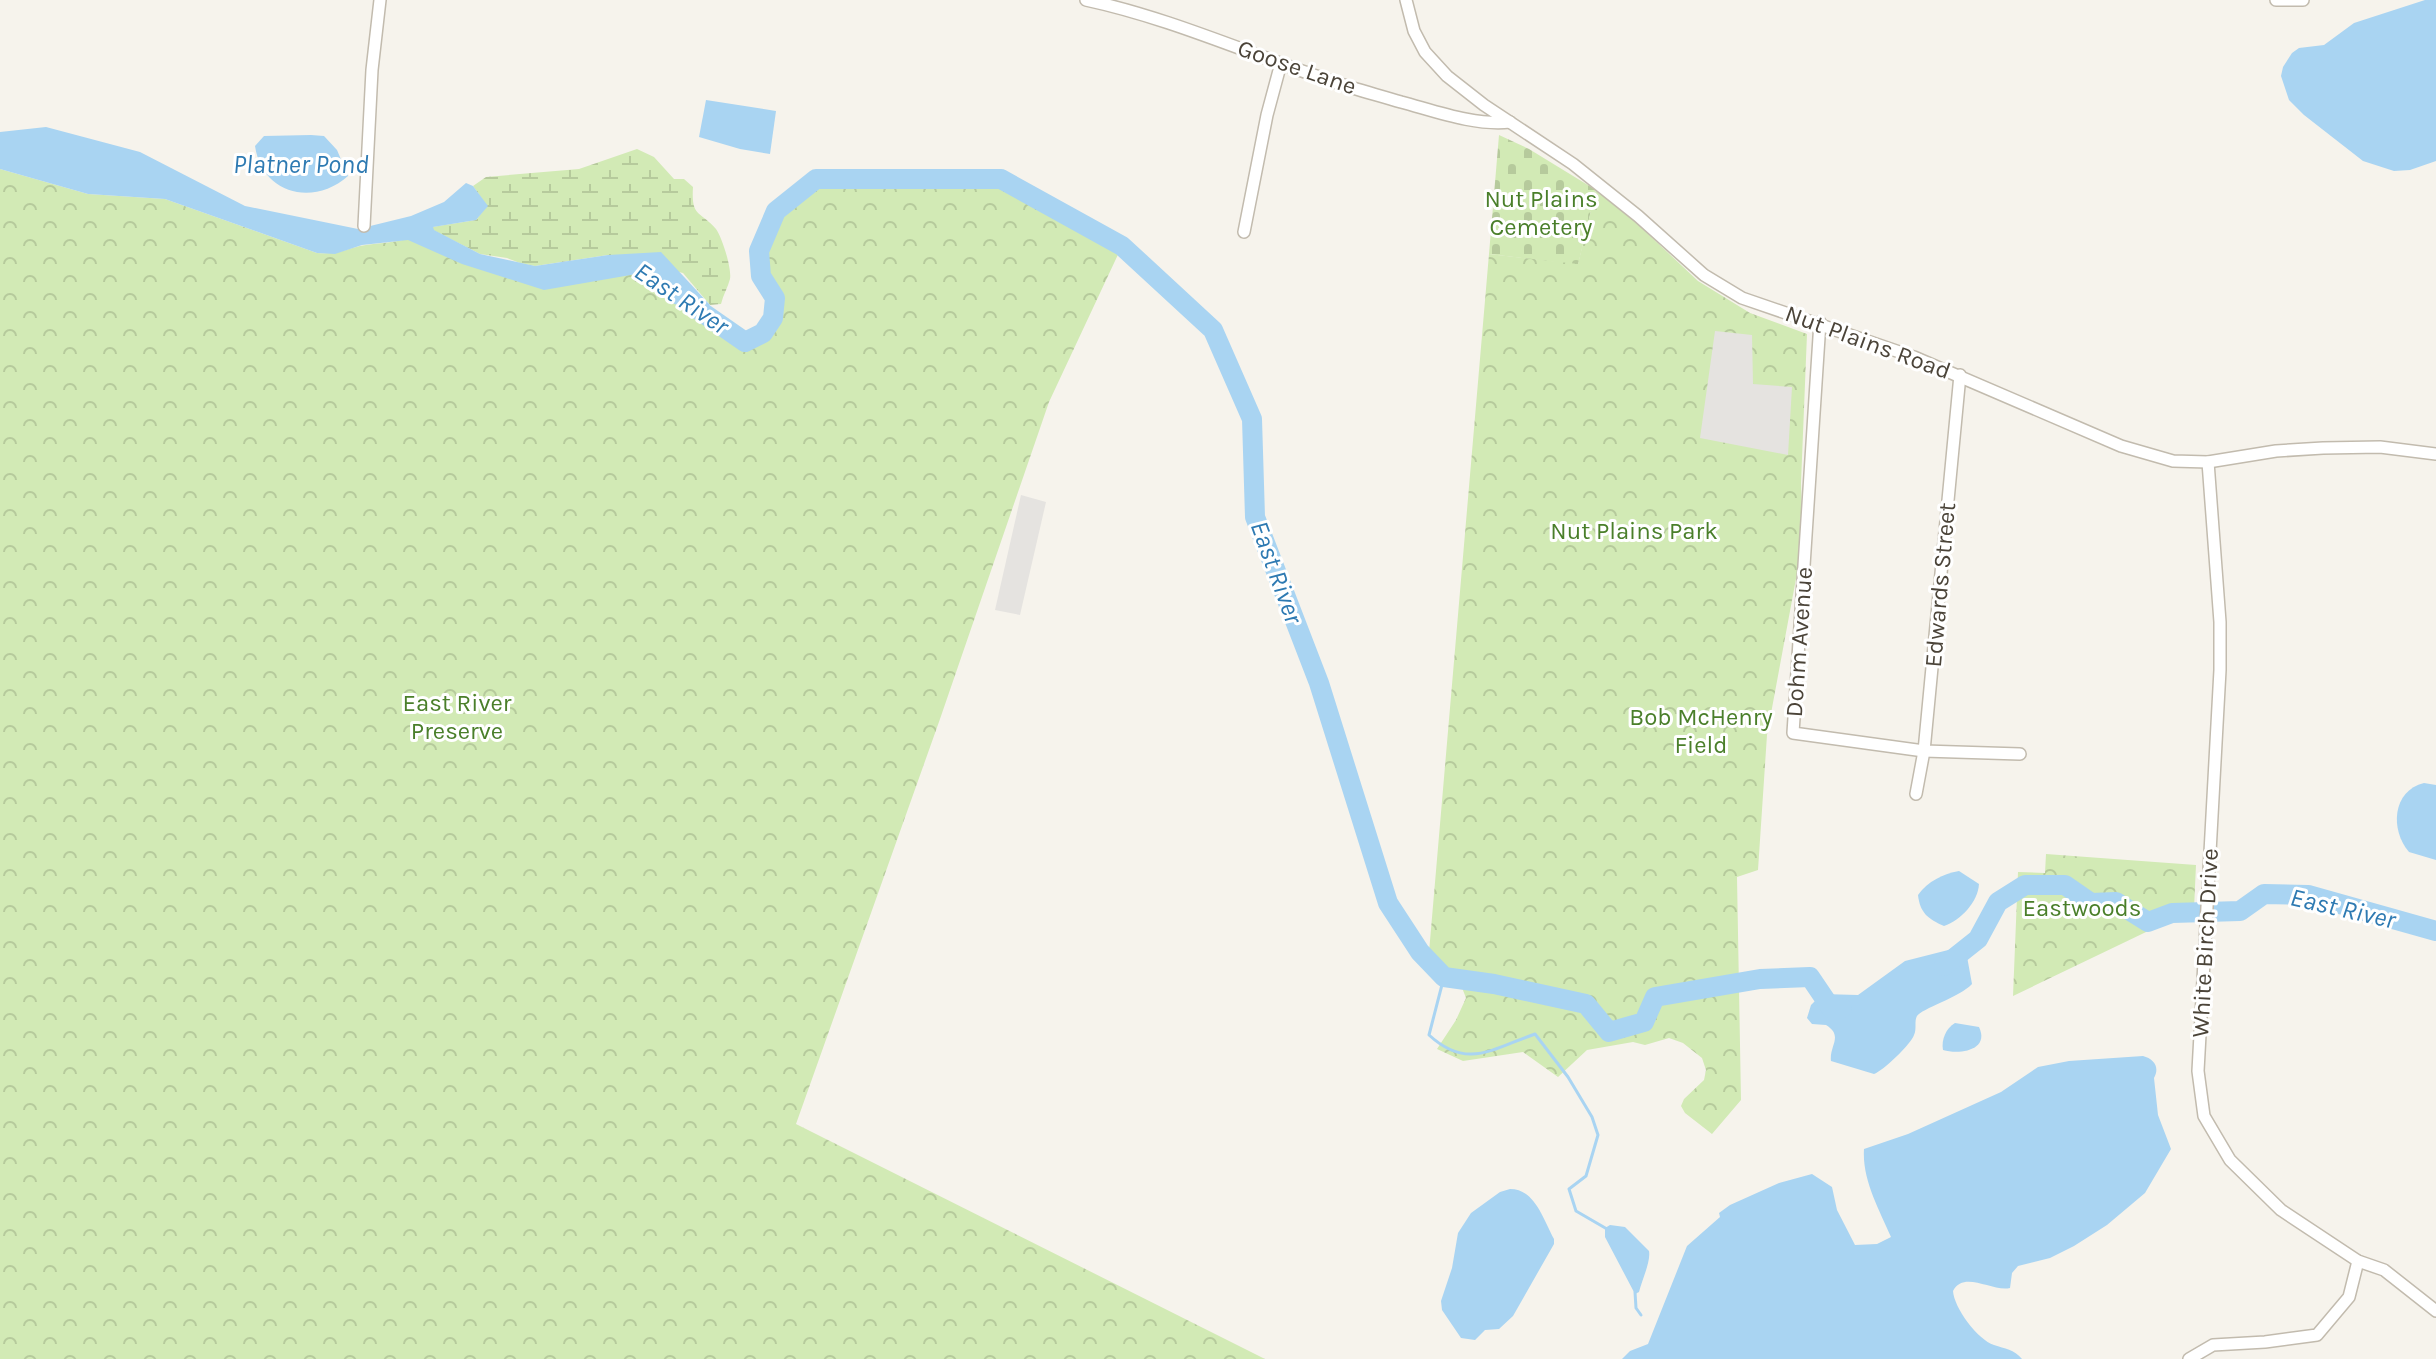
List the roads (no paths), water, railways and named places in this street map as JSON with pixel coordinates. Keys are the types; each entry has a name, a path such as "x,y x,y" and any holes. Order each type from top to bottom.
{"street":[{"path":"364,226 372,70 380,0"},
{"name":"Goose Lane","path":"1086,0 1211,37 1332,82 1441,112 1498,124 1510,122"},
{"name":"Nut Plains Road","path":"1406,0 1414,31 1425,52 1447,76 1573,164 1704,275 1742,298 1820,322 1960,375 2138,453 2173,461 2208,462 2276,451 2323,448 2380,447 2436,454"},
{"path":"2276,0 2303,0"},
{"path":"1244,232 1267,115 1281,63"},
{"name":"Dohm Avenue","path":"1820,322 1793,733 1924,751 2020,754"},
{"name":"Edwards Street","path":"1916,794 1924,751 1960,375"},
{"name":"White Birch Drive","path":"2208,462 2220,622 2198,1071 2204,1116 2230,1160 2281,1210 2358,1261 2384,1270 2436,1311"},
{"path":"2189,1359 2213,1345 2317,1335 2349,1297 2358,1261"}],"water":[{"path":"2425,0 2436,0 2436,161 2410,170 2394,171 2363,161 2304,115 2289,100 2281,76 2292,53 2299,48 2324,45 2354,23"},
{"path":"706,100 776,111 770,154 699,137"},
{"path":"46,127 140,152 245,206 358,229 411,216 444,202 466,183 473,186 488,206 476,220 433,227 480,254 535,266 608,255 661,252 710,305 696,308 674,304 648,272 544,290 462,264 408,240 362,245 335,254 317,253 165,199 88,194 0,169 0,132"},
{"name":"Platner Pond","path":"264,136 324,136 337,150 348,176 334,186 305,193 278,185 260,162 255,146"},
{"path":"2424,783 2436,785 2436,860 2409,852 2397,823 2397,812 2405,794"},
{"path":"1959,871 1979,884 1978,891 1968,910 1944,926 1926,915 1918,895 1936,879"},
{"path":"1960,947 1966,951 1972,984 1917,1016 1912,1039 1890,1063 1874,1074 1831,1061 1834,1033 1826,1025 1812,1024 1807,1018 1811,1005 1822,994 1858,995 1905,961"},
{"path":"1955,1023 1979,1027 1981,1035 1977,1046 1957,1052 1943,1050 1945,1035"},
{"path":"2143,1056 2153,1061 2156,1067 2154,1078 2158,1115 2171,1149 2145,1193 2107,1225 2074,1246 2050,1258 2018,1266 2012,1273 2010,1288 1964,1282 1953,1291 1962,1314 1981,1337 2013,1351 2022,1359 1622,1359 1630,1351 1648,1344 1687,1246 1730,1205 1779,1183 1812,1174 1832,1187 1837,1210 1855,1245 1877,1244 1891,1237 1868,1183 1864,1149 1908,1134 2001,1092 2038,1067 2069,1061"},
{"path":"1510,1189 1526,1194 1537,1206 1554,1244 1513,1316 1499,1329 1485,1330 1475,1340 1461,1338 1442,1310 1441,1301 1452,1268 1458,1233 1471,1213 1500,1192"},
{"path":"1610,1225 1625,1227 1649,1251 1648,1265 1639,1292 1635,1294 1605,1237 1605,1228"}],"waterway":[{"name":"East River","path":"677,290 696,308 745,342 763,333 773,318 775,298 761,276 759,251 776,211 816,179 1001,179 1122,246 1213,330 1252,419 1255,517 1319,683 1388,903 1420,952 1444,977 1494,984 1586,1004 1609,1032 1644,1022 1655,997 1760,979 1810,977 1831,1008 1842,1008"},
{"name":"East River","path":"1944,966 1978,939 1998,902 2025,885 2065,885 2091,903 2116,902 2148,922 2172,913 2240,911 2264,894 2308,895 2436,931"},
{"path":"1444,977 1429,1035 1443,1046 1468,1054 1493,1050 1535,1034 1568,1077 1592,1117 1598,1135 1586,1176 1569,1189 1576,1211 1607,1229"},
{"path":"1635,1292 1636,1308 1641,1315"}],"park label":[{"name":"Nut Plains Cemetery","path":"1541,213"},
{"name":"Nut Plains Park","path":"1634,531"},
{"name":"East River Preserve","path":"457,717"},
{"name":"Bob McHenry Field","path":"1701,731"},
{"name":"Eastwoods","path":"2082,908"}]}
